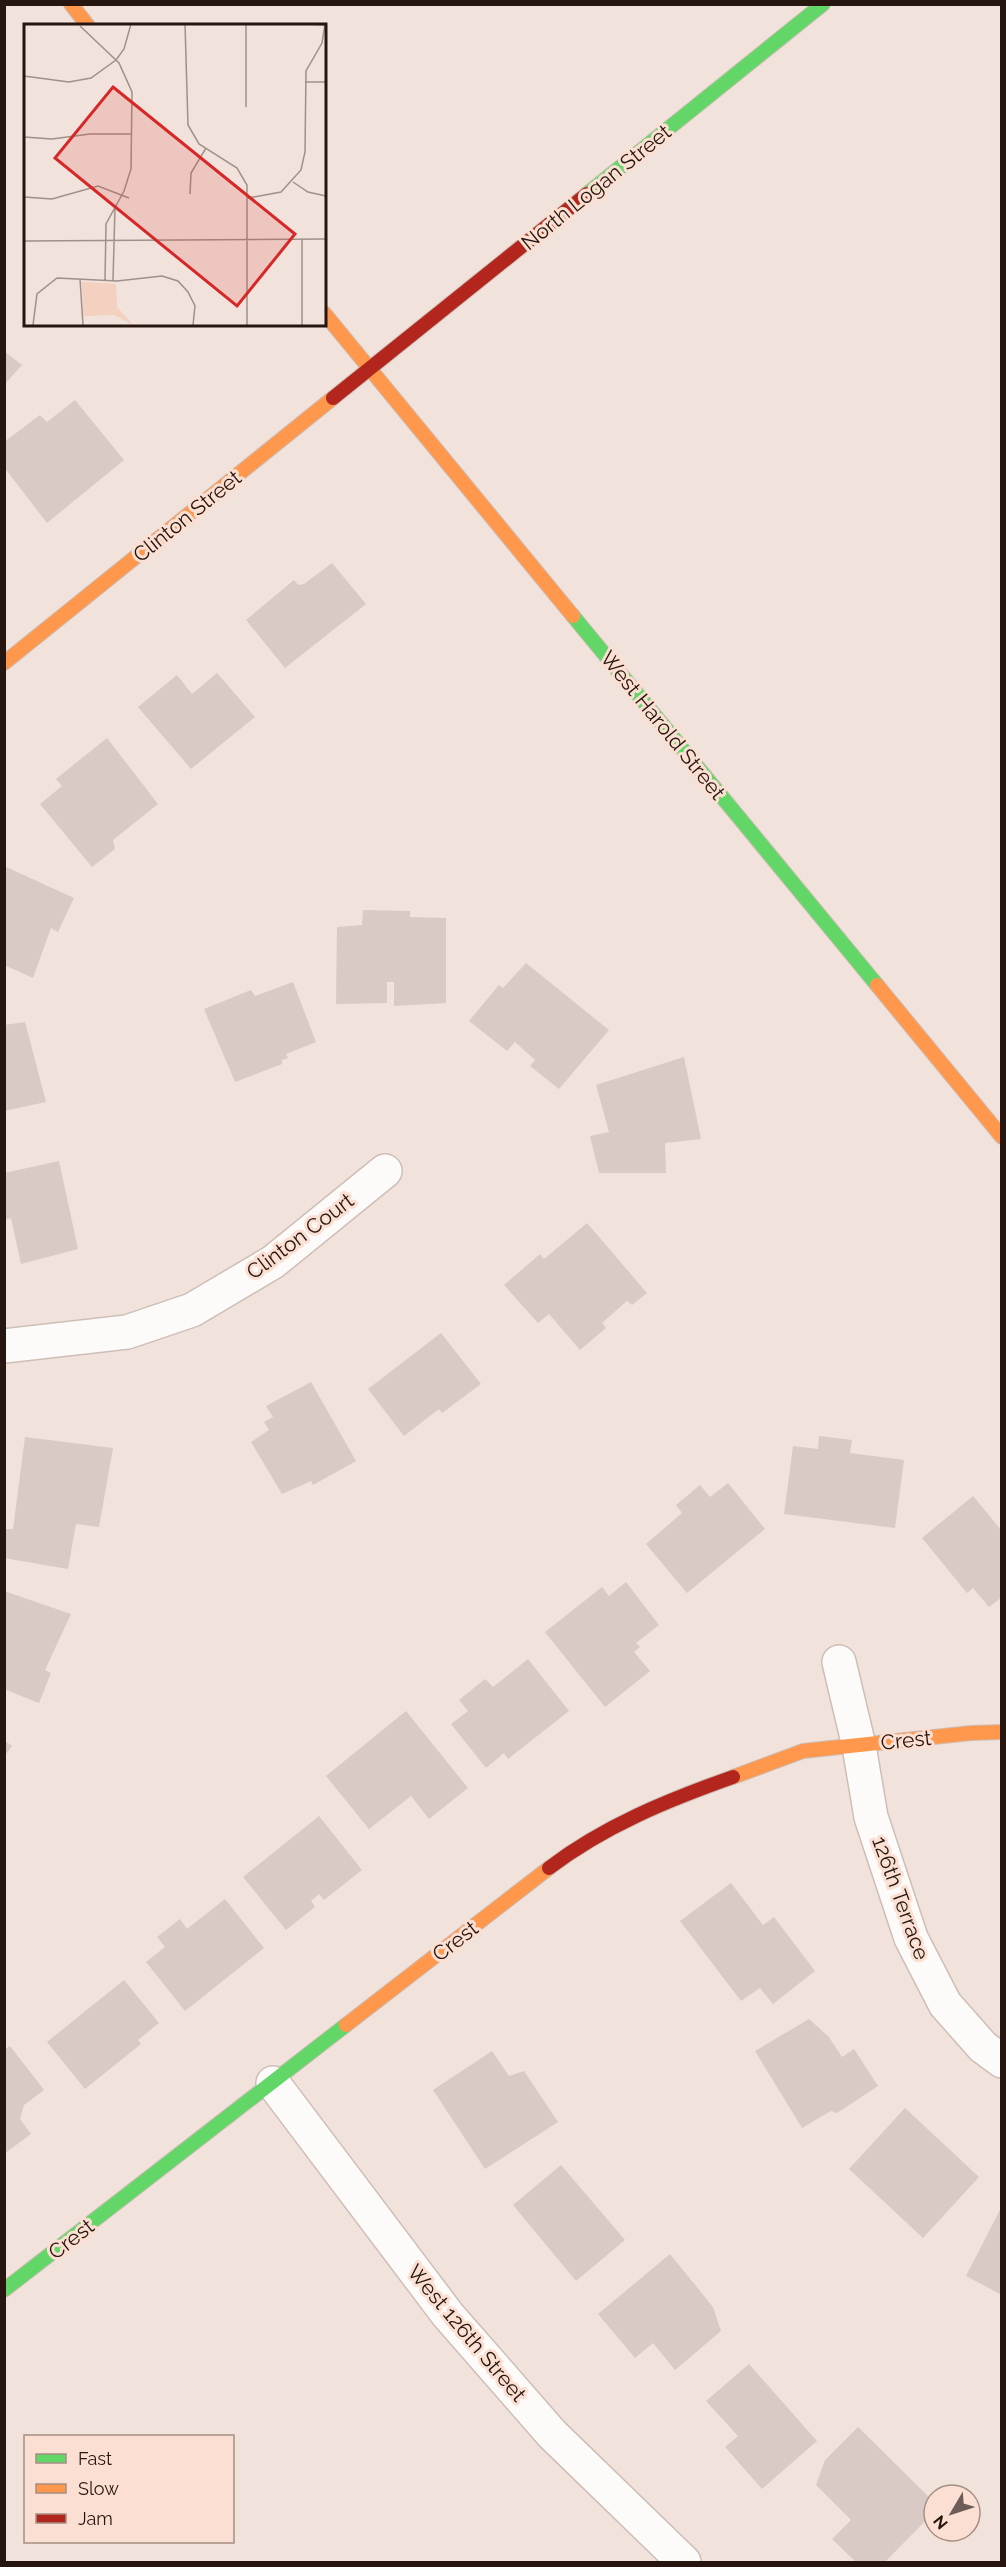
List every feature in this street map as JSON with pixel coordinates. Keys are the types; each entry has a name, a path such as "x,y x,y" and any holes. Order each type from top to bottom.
{"street":[{"path":"71,4 86,24"},
{"name":"North Logan Street","path":"370,369 823,4"},
{"name":"West Harold Street","path":"326,315 1002,1137"},
{"name":"Clinton Street","path":"8,652 370,369"},
{"name":"Clinton Court","path":"4,1346 127,1332 192,1310 273,1262 385,1171"},
{"name":"126th Terrace","path":"838,1662 859,1746 871,1817 911,1938 945,2004 983,2047 1002,2061"},
{"name":"Crest","path":"4,2290 576,1847 664,1802 803,1751 986,1732 1002,1717"},
{"name":"West 126th Street","path":"273,2083 448,2315 552,2434 684,2562"}],"building":[{"path":"4,351 22,365 4,385"},
{"path":"75,400 124,460 47,523 4,467 4,442 40,415 47,422"},
{"path":"332,563 366,604 285,668 246,620 294,580 298,585 304,584"},
{"path":"217,673 255,717 191,769 138,707 177,675 192,694"},
{"path":"107,738 158,804 113,840 115,849 92,867 40,804 62,786 56,779"},
{"path":"4,866 74,898 58,932 51,928 33,978 4,965"},
{"path":"363,910 410,911 410,917 446,918 446,1003 394,1006 394,982 387,982 387,1003 336,1004 337,927 362,925"},
{"path":"526,963 609,1030 559,1089 530,1066 535,1060 515,1042 507,1051 469,1021 499,985 503,988"},
{"path":"293,982 316,1042 286,1054 288,1058 282,1060 282,1064 235,1082 204,1009 251,990 255,996"},
{"path":"25,1022 46,1102 4,1111 4,1025"},
{"path":"684,1057 701,1139 665,1143 666,1173 599,1173 590,1136 609,1132 596,1085"},
{"path":"59,1161 78,1249 21,1264 11,1218 4,1220 4,1173"},
{"path":"587,1223 647,1293 632,1305 627,1301 602,1323 606,1328 580,1350 549,1314 538,1323 504,1285 540,1254 544,1259"},
{"path":"441,1333 481,1384 442,1413 439,1409 404,1436 368,1389"},
{"path":"311,1382 356,1461 313,1485 311,1481 282,1494 251,1442 269,1430 264,1422 273,1417 266,1406"},
{"path":"819,1436 852,1440 850,1453 904,1460 895,1528 784,1514 793,1446 818,1449"},
{"path":"25,1437 113,1448 99,1527 76,1524 68,1569 4,1558 4,1529 13,1529"},
{"path":"728,1483 765,1529 687,1593 646,1544 682,1513 676,1505 700,1485 710,1497"},
{"path":"973,1496 1002,1531 1002,1597 989,1607 973,1588 967,1593 922,1538"},
{"path":"626,1582 659,1625 636,1643 640,1647 634,1652 650,1671 605,1707 545,1632 602,1587 609,1596"},
{"path":"4,1591 71,1614 45,1670 51,1673 39,1703 4,1689"},
{"path":"528,1659 569,1711 508,1759 504,1753 486,1768 451,1724 468,1711 459,1700 485,1679 493,1687"},
{"path":"406,1711 468,1788 429,1819 411,1796 369,1829 326,1776"},
{"path":"4,1740 12,1746 4,1757"},
{"path":"319,1816 362,1870 324,1900 319,1894 311,1901 315,1907 286,1930 243,1877"},
{"path":"731,1883 763,1925 774,1917 815,1971 773,2004 760,1988 741,2001 680,1921"},
{"path":"225,1899 264,1948 185,2011 146,1962 165,1947 157,1937 180,1919 187,1929"},
{"path":"124,1980 159,2023 138,2040 141,2044 85,2089 47,2042"},
{"path":"809,2019 829,2037 842,2057 854,2049 878,2086 837,2113 831,2111 802,2128 755,2051"},
{"path":"10,2046 44,2090 24,2105 20,2119 31,2134 4,2154 4,2050"},
{"path":"492,2051 509,2076 524,2071 558,2122 485,2169 433,2090"},
{"path":"905,2108 979,2177 923,2238 849,2169"},
{"path":"561,2165 625,2240 576,2281 513,2205"},
{"path":"1002,2206 1002,2295 966,2276"},
{"path":"670,2254 713,2307 721,2331 675,2370 653,2343 635,2358 598,2314"},
{"path":"749,2364 817,2441 762,2489 725,2447 738,2436 706,2401"},
{"path":"858,2427 922,2490 922,2524 885,2562 856,2562 832,2539 851,2520 816,2485 825,2460"}],"traffic: fast":[{"path":"587,194 823,4"},
{"path":"573,616 877,985"},
{"path":"4,2290 346,2025"}],"traffic: slow":[{"path":"71,4 86,24"},
{"path":"326,315 573,616"},
{"path":"4,663 333,398"},
{"path":"877,985 1002,1137"},
{"path":"733,1777 803,1751 971,1733 1002,1732"},
{"path":"346,2025 549,1868"}],"traffic: jam":[{"path":"333,398 587,194"},
{"path":"549,1868 592,1839 637,1815 733,1777"}]}
